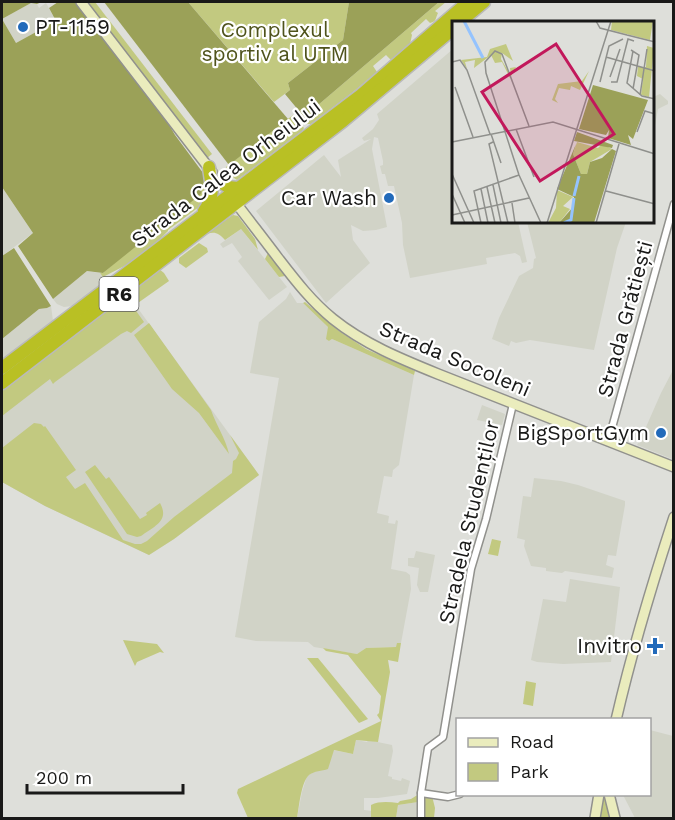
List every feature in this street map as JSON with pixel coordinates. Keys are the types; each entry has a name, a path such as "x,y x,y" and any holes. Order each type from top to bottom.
{"highway":[{"name":"Strada Calea Orheiului","path":"455,21 468,2"},
{"name":"Strada Calea Orheiului","path":"457,21 484,2"},
{"name":"Strada Calea Orheiului","path":"2,368 81,315 373,97 452,25"},
{"path":"198,220 211,199 209,167"},
{"path":"220,182 238,199"},
{"name":"Strada Calea Orheiului","path":"2,383 198,220 238,199"}],"main road":[{"path":"81,2 220,182"},
{"name":"Strada Socoleni","path":"238,199 304,291 323,310 367,342 434,373 674,467"},
{"path":"616,718 650,592 674,517"},
{"path":"595,819 599,796"},
{"path":"609,796 615,819"}],"street":[{"name":"Strada Grătiești","path":"608,442 674,204"},
{"name":"Stradela Studenților","path":"421,819 421,793 428,748 443,737 471,569 486,519 513,404"},
{"path":"421,793 448,797 456,796"}],"shaded area":[{"path":"31,3 37,4 39,8 46,3 56,21 16,43 2,19"},
{"path":"452,50 452,224 518,224 527,262 522,263 520,256 515,253 486,258 487,264 410,278 394,186 388,186 385,174 382,174 380,166 383,165 383,161 378,138 374,137 372,149 387,227 363,231 351,225 353,240 370,263 326,303 256,211 324,155 341,177 338,160 371,139 364,141 362,138 373,129 379,120 377,114"},
{"path":"660,94 668,101 668,104 658,109 654,131 654,97"},
{"path":"2,187 33,233 2,256"},
{"path":"528,224 625,224 617,248 594,350 530,340 516,343 511,341 509,346 492,339 499,318 519,276 533,268 536,258"},
{"path":"241,229 287,287 269,300 238,261 242,257 232,243 223,248 220,244"},
{"path":"87,271 100,273 108,282 73,306 64,307 57,304 53,299"},
{"path":"290,292 297,303 303,303 328,327 329,341 332,339 414,375 399,465 393,470 392,477 384,476 377,513 389,516 388,523 395,524 396,520 398,521 391,569 410,575 411,589 401,643 397,643 397,647 366,648 357,654 314,647 308,642 256,641 235,637 279,378 250,373 259,322 286,299"},
{"path":"134,303 259,475 149,555 45,506 2,482 2,401"},
{"path":"51,306 52,325 2,364 2,339 39,309"},
{"path":"673,371 674,459 672,459 637,445"},
{"path":"482,405 505,414 502,425 477,420"},
{"path":"534,478 578,485 625,501 616,556 608,555 606,565 614,568 612,578 565,571 562,573 546,571 546,568 531,566 524,546 525,540 517,538 523,496 531,497"},
{"path":"416,551 435,555 428,592 420,592 417,585 419,568 408,566 408,558 414,558"},
{"path":"570,579 620,587 611,662 563,664 531,660 543,599 566,602"},
{"path":"651,730 673,736 673,818 635,818 624,796 651,796"},
{"path":"356,740 392,745 388,776 392,779 401,781 402,778 410,781 407,794 364,798 364,810 372,811 371,818 297,818 307,776 333,750 353,754"},
{"path":"418,802 418,818 396,818 398,805"}],"green space":[{"path":"2,2 42,2 31,3 2,19"},
{"path":"58,2 76,2 165,118 209,181 202,188 201,194 103,273 87,271 53,299 18,246 33,233 2,187 2,19 16,43 56,21 49,8"},
{"path":"87,2 95,2 212,154 207,158"},
{"path":"104,2 188,2 288,119 229,165"},
{"name":"Complexul sportiv al UTM","path":"188,2 349,2 343,40 288,83 290,90 274,102"},
{"path":"349,2 439,2 304,117 285,94 290,90 288,83 343,40"},
{"path":"439,2 446,2 435,11 438,13 435,21 430,23 426,19 411,33 410,44 391,60 386,55 373,66 377,72 311,124 307,124 304,117"},
{"path":"293,115 304,128 302,131 237,180 234,178 226,167"},
{"path":"209,181 203,204 168,230 151,248 134,261 103,277 100,273 103,273"},
{"path":"233,215 238,216 255,239 258,250 241,229 225,240 214,233 201,237"},
{"path":"199,243 207,248 208,252 186,268 179,263 179,258"},
{"path":"14,248 51,306 39,309 2,339 2,256"},
{"path":"268,253 285,276 279,277 265,259"},
{"path":"159,269 169,281 135,305 126,293"},
{"path":"124,294 144,322 131,333 127,331 121,334 53,384 50,379 2,416 2,387"},
{"path":"305,302 339,331 366,349 415,371 414,375 332,339 329,341 326,339 328,327 303,303"},
{"path":"149,323 211,410 229,454 199,413 172,389 134,335"},
{"path":"34,423 45,426 76,470 66,477 75,489 85,483 123,540 135,544 147,541 174,517 232,473 233,461 239,453 230,435 259,475 149,555 45,506 2,482 2,448"},
{"path":"95,465 106,479 109,477 140,519 160,503 163,509 162,519 141,536 127,534 85,472"},
{"path":"492,539 501,541 498,556 488,554"},
{"path":"123,640 157,644 164,653 160,652 137,662 135,666"},
{"path":"397,643 401,643 398,662 388,660 390,672 378,742 356,740 353,754 334,750 328,769 313,773 306,778 297,818 248,818 237,793 238,789 381,721 377,715 381,696 348,655 326,651 323,648 357,654 366,648 396,647"},
{"path":"307,658 318,658 368,719 359,723"},
{"path":"526,681 536,683 533,706 523,704"},
{"path":"419,794 418,802 398,805 396,818 371,818 371,805 381,802 398,803"},
{"path":"432,796 435,808 434,818 424,818 423,797"},
{"path":"604,796 604,796 610,818 599,818"}],"place":[{"name":"PT-1159","path":"23,27"},
{"name":"Car Wash","path":"389,198"},
{"name":"BigSportGym","path":"661,433"},
{"name":"Invitro","path":"655,646"}]}
